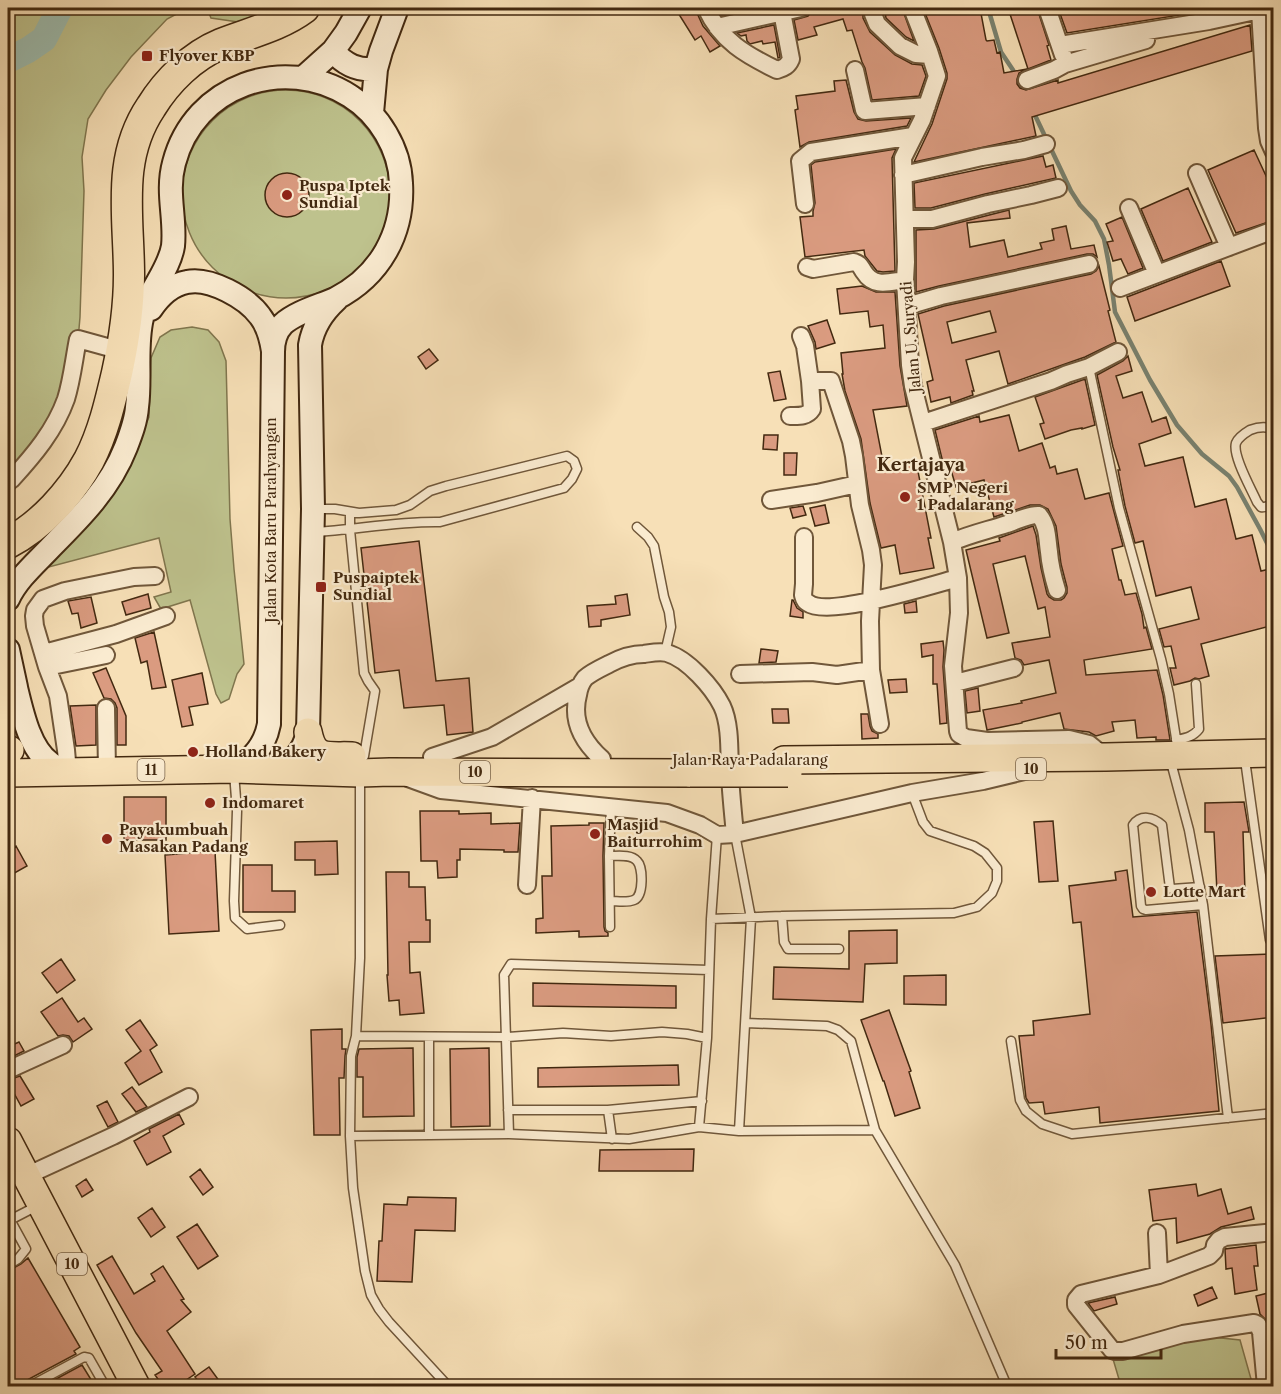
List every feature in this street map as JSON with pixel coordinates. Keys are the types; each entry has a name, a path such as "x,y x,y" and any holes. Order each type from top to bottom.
{"highway":[{"path":"8,521 36,500 56,479 74,453 86,428 107,346 113,304 114,170 119,146 140,100 154,80 194,46 226,30 284,8"},
{"path":"8,543 47,515 68,490 88,460 102,430 125,335 129,275 126,226 128,164 140,125 166,86 196,58 218,45 279,22 304,8"},
{"name":"Jalan Raya Padalarang","path":"308,732 313,748 319,753 390,772 691,767 1033,769 1175,753 1246,767 1274,766"},
{"name":"Jalan Raya Padalarang","path":"786,767 1175,753 1274,753"},
{"name":"Jalan Raya Padalarang","path":"8,758 68,772 261,770 432,757 602,759 691,767"},
{"name":"10","path":"9,1150 41,1204 132,1385"}],"main road":[{"path":"303,78 333,51 360,8"},
{"path":"372,113 376,69 397,8"},
{"path":"333,51 352,66 360,69 376,69"},
{"name":"Jalan Kota Baru Parahyangan","path":"138,355 144,310 171,254 173,240 170,190 177,150 199,114 238,87 269,78 286,77 303,78 340,89 372,113 384,130 397,156 402,183 401,209 396,232 379,262 366,277 328,307 314,329 311,339 313,509 308,732"},
{"path":"8,599 26,573 93,504 112,477 126,448 136,416 138,355 142,329 154,304 176,286 193,281 218,286 253,308 266,326 273,352"},
{"name":"Jalan Kota Baru Parahyangan","path":"234,769 247,762 256,753 265,738 269,724 275,336 285,322 342,295"},
{"path":"8,650 21,710 22,727 8,758"},
{"path":"12,672 37,748 50,763 68,772"},
{"name":"Jalan Raya Padalarang","path":"261,770 282,766 295,758 303,747 308,732"}],"street":[{"path":"706,8 717,27 730,42 777,70 789,64 790,59 782,12"},
{"path":"717,27 801,8"},
{"path":"873,8 874,19 880,28 900,46 916,54 930,55"},
{"name":"Jalan U. Suryadi","path":"912,8 937,76 922,120 903,158 905,280 910,366 952,542 958,578 959,613 953,666 957,727 959,734 966,738 987,741 1069,739 1089,744 1106,757"},
{"path":"1047,8 1065,64"},
{"path":"1027,80 1065,64 1209,21 1260,9 1267,128 1274,152"},
{"path":"1060,45 1209,21"},
{"path":"855,70 865,111 927,106"},
{"path":"806,204 800,161 807,154 913,136"},
{"path":"903,175 1046,144"},
{"path":"1197,173 1229,247"},
{"path":"905,219 932,219 1058,188"},
{"path":"1129,208 1156,274"},
{"path":"1120,288 1274,230"},
{"path":"807,267 813,269 854,262 860,264 872,282 905,280"},
{"path":"907,306 941,296 1089,264"},
{"path":"789,416 808,414 812,409 805,346 801,336"},
{"path":"8,482 39,449 55,423 66,398 78,339 107,346"},
{"path":"922,423 1016,394 1089,367 1118,352"},
{"path":"810,381 829,380 832,383 851,441 860,505 873,566 871,670 880,724"},
{"path":"771,500 857,484"},
{"path":"952,542 1034,514 1039,515 1047,530 1057,590"},
{"path":"804,537 803,595 809,604 820,606 871,602 958,578"},
{"path":"68,772 59,704 45,660 34,616 35,610 43,598 65,591 156,576"},
{"path":"45,660 166,616"},
{"path":"602,759 592,750 579,729 575,710 580,686 585,678 624,657 639,654 665,653 684,662 708,686 723,708 729,745 735,834"},
{"path":"45,660 106,655"},
{"path":"955,683 1014,668"},
{"path":"740,674 812,672 837,675 871,670"},
{"path":"432,757 492,737 580,686"},
{"path":"106,708 107,771"},
{"path":"390,772 441,790 668,813 700,825 717,835 735,834 912,793 984,781 1033,769"},
{"path":"527,885 532,798"},
{"path":"8,1070 63,1045"},
{"path":"26,1176 113,1136 189,1096"},
{"path":"1266,1386 1261,1332 1258,1325 1254,1323 1183,1334 1123,1351 1115,1351 1076,1305 1076,1300 1081,1294 1159,1275 1209,1256 1222,1238 1274,1232"},
{"path":"1156,1233 1159,1275"}],"lane":[{"path":"1089,367 1119,508 1161,659 1168,694 1175,753 1203,905 1228,1118"},
{"path":"1274,430 1262,428 1248,432 1238,441 1236,447 1236,456 1260,507 1274,503"},
{"path":"312,532 440,522 564,488 577,469 574,461 567,456 430,491 410,505 396,510 359,513 334,509 313,509"},
{"path":"350,512 364,673 375,691 362,764 360,958 356,1036 351,1056 350,1136 353,1188 365,1271 371,1294 389,1322 448,1386"},
{"path":"637,527 654,546 669,612 671,627 665,653"},
{"path":"1175,753 1199,729 1196,684"},
{"path":"1246,767 1270,940"},
{"path":"234,769 237,811 235,918 247,929 280,925"},
{"path":"711,919 954,913 977,907 992,893 997,881 996,868 985,853 974,846 930,831 923,822 912,793"},
{"path":"609,927 611,807"},
{"path":"1200,887 1170,888 1162,825 1151,818 1136,821 1132,825 1140,906 1146,910 1203,905"},
{"path":"735,834 751,918 739,1131"},
{"path":"699,1127 707,1038 711,919 717,835"},
{"path":"609,856 629,856 638,862 641,891 638,898 632,901 610,902"},
{"path":"782,916 784,942 788,949 839,949"},
{"path":"509,1134 504,975 511,964 709,970"},
{"path":"746,1023 827,1026 847,1037 852,1044 875,1130 955,1265 1007,1386"},
{"path":"356,1036 507,1037 563,1033 611,1036 662,1032 707,1038"},
{"path":"429,1037 429,1135"},
{"path":"1011,1041 1020,1100 1026,1111 1042,1124 1072,1134 1274,1113"},
{"path":"508,1110 608,1110 702,1101"},
{"path":"608,1110 612,1139"},
{"path":"350,1136 509,1134 629,1139 699,1127 739,1131 875,1130"},
{"path":"8,1265 18,1259 26,1249 9,1218 41,1204"},
{"path":"30,1386 86,1357 89,1358 105,1386"}],"green space":[{"path":"8,8 188,8 167,19 131,57 88,119 82,157 84,191 80,317 74,387 8,487 8,69 30,54 12,44 8,39"},
{"path":"207,8 271,8 238,22 211,18"},
{"path":"276,90 296,90 316,94 335,102 360,120 373,136 382,154 390,184 386,224 382,234 373,252 360,268 344,281 316,294 296,298 276,298 256,294 237,286 220,275 205,260 186,224 182,204 182,184 186,164 194,145 205,128 220,113 256,94"},
{"path":"192,327 208,330 219,342 226,361 230,519 244,664 237,674 229,699 221,703 216,694 190,600 161,609 154,597 171,592 159,538 45,568 127,465 149,417 151,358 160,337 171,330"},
{"path":"1202,1336 1240,1340 1253,1386 1121,1386 1113,1359"}],"building":[{"path":"675,8 696,8 703,26 720,46 710,52 701,36 695,40"},
{"path":"718,8 756,8 722,15"},
{"path":"811,8 863,8 863,18 870,32 895,55 912,64 922,65 926,76 919,96 872,100 865,68 852,30 847,31 843,19 814,27 817,35 798,40 794,20 808,16"},
{"path":"884,8 902,8 914,41 906,37 886,18"},
{"path":"923,8 980,8 986,40 994,40 997,53 1000,52 1004,73 1027,69 1019,73 1017,79 1020,88 1026,90 1058,80 1058,83 1250,25 1252,51 1032,117 1036,136 914,162 932,124 947,79 939,48"},
{"path":"1008,8 1037,8 1049,45 1047,46 1051,60 1028,69"},
{"path":"1058,8 1204,8 1205,11 1067,33"},
{"path":"774,25 780,57 778,58 775,42 763,44 762,41 750,44 746,35 741,36 737,33"},
{"path":"846,80 858,119 866,121 911,118 907,126 809,142 800,147 795,110 798,109 796,96 835,91 834,81"},
{"path":"896,149 892,158 895,271 877,271 865,256 864,250 805,257 800,217 813,216 815,203 811,165 815,162"},
{"path":"1254,150 1274,193 1274,220 1236,233 1208,170"},
{"path":"1043,156 1046,167 1053,165 1056,178 931,208 915,208 914,183"},
{"name":"Puspa Iptek Sundial","path":"287,173 303,179 309,195 303,211 287,217 271,211 265,195 271,179"},
{"path":"1188,188 1212,242 1163,261 1141,209"},
{"path":"1009,210 1010,218 967,223 970,247 1004,240 1008,257 1042,249 1040,243 1054,240 1052,229 1066,226 1071,249 1094,245 1097,257 1087,254 916,292 916,230 934,229"},
{"path":"1122,217 1143,268 1128,274 1121,259 1113,261 1107,242 1113,241 1106,224"},
{"path":"1221,261 1230,286 1135,321 1127,297"},
{"path":"1099,266 1116,342 1085,357 1008,384 999,351 966,360 973,395 951,403 950,397 931,402 927,382 933,380 918,314 1096,271","holes":["990,311 996,332 952,343 947,322"]},
{"path":"862,286 876,292 895,292 900,366 907,406 873,410 884,467 916,461 931,538 928,538 934,568 900,574 895,545 881,548 870,503 861,439 845,391 842,374 841,353 885,348 883,325 870,327 868,311 840,314 837,289"},
{"path":"827,320 835,343 816,349 808,326"},
{"path":"429,349 438,360 426,369 418,357"},
{"path":"1128,356 1132,371 1116,376 1123,398 1142,392 1152,422 1166,417 1171,433 1139,444 1145,466 1183,457 1195,507 1226,499 1236,539 1252,535 1261,571 1274,568 1274,625 1201,644 1209,676 1174,685 1170,668 1176,668 1171,646 1164,647 1159,629 1199,619 1191,587 1156,596 1143,541 1135,543 1125,506 1118,470 1120,470 1097,375"},
{"path":"780,371 786,399 774,401 768,373"},
{"path":"1085,379 1095,425 1045,439 1040,424 1044,423 1035,397"},
{"path":"1009,415 1019,451 1042,443 1050,468 1055,466 1057,474 1077,469 1085,499 1109,493 1123,546 1112,549 1119,580 1121,580 1125,595 1136,593 1144,628 1146,627 1152,649 1084,660 1086,675 1157,670 1170,740 1156,740 1156,737 1137,738 1135,720 1112,722 1114,731 1096,736 1089,732 1064,729 1060,713 987,730 983,710 1022,703 1021,701 1056,693 1049,660 1024,665 1021,660 1015,658 1012,643 1050,637 1045,607 1038,609 1025,556 993,564 1009,633 987,638 966,550 1000,541 999,538 1033,526 1047,594 1054,600 1061,600 1067,593 1067,587 1061,564 1056,526 1048,509 1040,505 1030,505 994,517 984,480 956,487 951,470 945,471 935,430 979,416 980,422"},
{"path":"764,435 778,435 777,450 763,449"},
{"path":"784,453 797,453 796,475 784,475"},
{"path":"825,505 829,523 815,526 810,508"},
{"path":"803,506 806,515 793,518 790,508"},
{"path":"419,541 436,681 469,678 473,732 447,735 444,705 404,708 399,670 375,673 361,548"},
{"path":"148,594 151,608 126,615 122,602"},
{"path":"627,594 630,615 601,620 601,626 589,627 587,606 616,604 615,596"},
{"path":"91,597 97,623 81,628 78,613 72,614 68,601"},
{"path":"792,600 803,612 803,618 790,616"},
{"path":"916,601 917,612 905,613 904,604"},
{"path":"154,632 166,687 152,689 147,661 141,663 135,638"},
{"path":"943,641 947,723 940,724 937,684 933,684 933,655 922,657 921,644"},
{"path":"761,649 778,651 776,662 759,663"},
{"path":"106,668 126,716 126,745 117,745 117,708 111,699 104,698 93,673"},
{"path":"202,673 208,704 189,707 193,725 182,727 172,680"},
{"path":"906,679 907,692 890,693 888,680"},
{"path":"978,688 980,711 967,713 965,691"},
{"path":"96,705 96,745 76,746 70,706"},
{"path":"772,709 788,709 789,723 773,723"},
{"path":"861,714 868,714 872,731 878,734 878,738 862,739"},
{"path":"124,797 166,797 166,840 124,840"},
{"path":"1244,802 1249,832 1243,832 1245,891 1217,892 1214,832 1205,832 1205,803"},
{"path":"420,811 459,811 459,814 491,813 491,824 520,823 518,852 460,849 460,860 457,860 457,877 438,878 437,861 421,861"},
{"path":"1053,821 1058,881 1039,882 1034,822"},
{"path":"589,823 604,823 604,927 608,936 579,937 579,931 536,933 536,919 543,918 542,876 552,876 551,826 589,825"},
{"path":"337,841 338,874 315,875 315,860 295,860 295,842"},
{"path":"16,846 27,866 11,875 8,868 8,851"},
{"path":"215,851 219,931 169,934 165,855"},
{"path":"243,865 272,865 272,891 295,891 295,912 243,912"},
{"path":"1127,870 1133,917 1197,912 1219,1111 1100,1123 1099,1107 1045,1114 1043,1102 1029,1103 1026,1098 1019,1036 1034,1035 1033,1021 1090,1014 1081,922 1073,923 1069,886 1116,880 1115,872"},
{"path":"386,872 409,872 409,887 425,887 426,920 430,920 430,942 409,942 410,973 420,972 424,1013 400,1015 399,1000 389,1001"},
{"path":"897,930 897,963 865,964 863,1002 773,999 774,967 849,969 849,931"},
{"path":"1274,954 1274,1017 1223,1023 1215,956"},
{"path":"61,959 75,980 57,993 42,973"},
{"path":"946,975 946,1005 904,1004 904,976"},
{"path":"533,983 676,986 676,1008 533,1006"},
{"path":"62,998 78,1022 84,1018 92,1029 73,1042 69,1036 58,1036 41,1012"},
{"path":"889,1010 911,1071 909,1072 920,1108 895,1116 861,1020"},
{"path":"140,1020 157,1045 150,1050 162,1072 139,1085 125,1063 141,1051 126,1030"},
{"path":"342,1029 342,1049 346,1049 344,1078 339,1078 340,1135 314,1135 311,1030"},
{"path":"19,1042 24,1051 8,1059 8,1047"},
{"path":"413,1048 414,1116 363,1117 363,1077 357,1077 359,1049"},
{"path":"489,1048 490,1126 451,1127 450,1049"},
{"path":"678,1065 679,1085 538,1087 538,1068"},
{"path":"20,1076 34,1099 21,1106 8,1082"},
{"path":"132,1087 147,1107 136,1112 122,1094"},
{"path":"107,1101 118,1122 108,1127 97,1106"},
{"path":"179,1114 184,1124 163,1136 171,1152 147,1165 134,1141 150,1132 149,1129"},
{"path":"694,1149 693,1171 599,1171 600,1150"},
{"path":"200,1169 213,1187 203,1195 190,1177"},
{"path":"86,1179 93,1190 82,1197 76,1186"},
{"path":"1196,1184 1198,1196 1221,1189 1228,1214 1251,1207 1254,1219 1221,1227 1210,1234 1177,1243 1176,1218 1153,1221 1149,1190"},
{"path":"408,1197 456,1198 455,1231 415,1230 412,1282 377,1281 384,1204 407,1205"},
{"path":"152,1208 165,1227 151,1237 138,1218"},
{"path":"197,1224 218,1256 198,1269 177,1237"},
{"path":"1256,1245 1258,1266 1254,1266 1257,1290 1235,1294 1232,1268 1226,1269 1225,1249"},
{"path":"112,1256 134,1294 155,1281 151,1274 163,1266 184,1299 181,1300 191,1312 167,1331 195,1374 177,1386 163,1386 155,1375 162,1371 136,1333 97,1265"},
{"path":"28,1258 80,1347 74,1351 76,1354 27,1380 24,1386 8,1386 8,1271"},
{"path":"1212,1287 1217,1298 1198,1306 1194,1295"},
{"path":"1268,1293 1274,1320 1268,1322 1260,1314 1256,1296"},
{"path":"1115,1297 1117,1304 1094,1311 1088,1303"},
{"path":"82,1365 95,1386 43,1386"},
{"path":"209,1367 220,1382 213,1386 202,1386 195,1377"}],"waterway":[{"path":"8,60 44,39 60,8"},
{"path":"988,8 1001,52 1024,92"},
{"path":"1033,111 1071,191 1095,221 1104,239 1115,312 1150,380 1177,425 1202,454 1229,476 1237,487 1274,557"}],"place":[{"name":"Flyover KBP","path":"147,56"},
{"name":"Puspa Iptek Sundial","path":"287,195"},
{"name":"SMP Negeri 1 Padalarang","path":"905,497"},
{"name":"Puspaiptek Sundial","path":"321,587"},
{"name":"Holland Bakery","path":"193,752"},
{"name":"Indomaret","path":"210,803"},
{"name":"Masjid Baiturrohim","path":"595,834"},
{"name":"Payakumbuah Masakan Padang","path":"107,839"},
{"name":"Lotte Mart","path":"1151,892"}],"district":[{"name":"Kertajaya","path":"921,465"}]}
